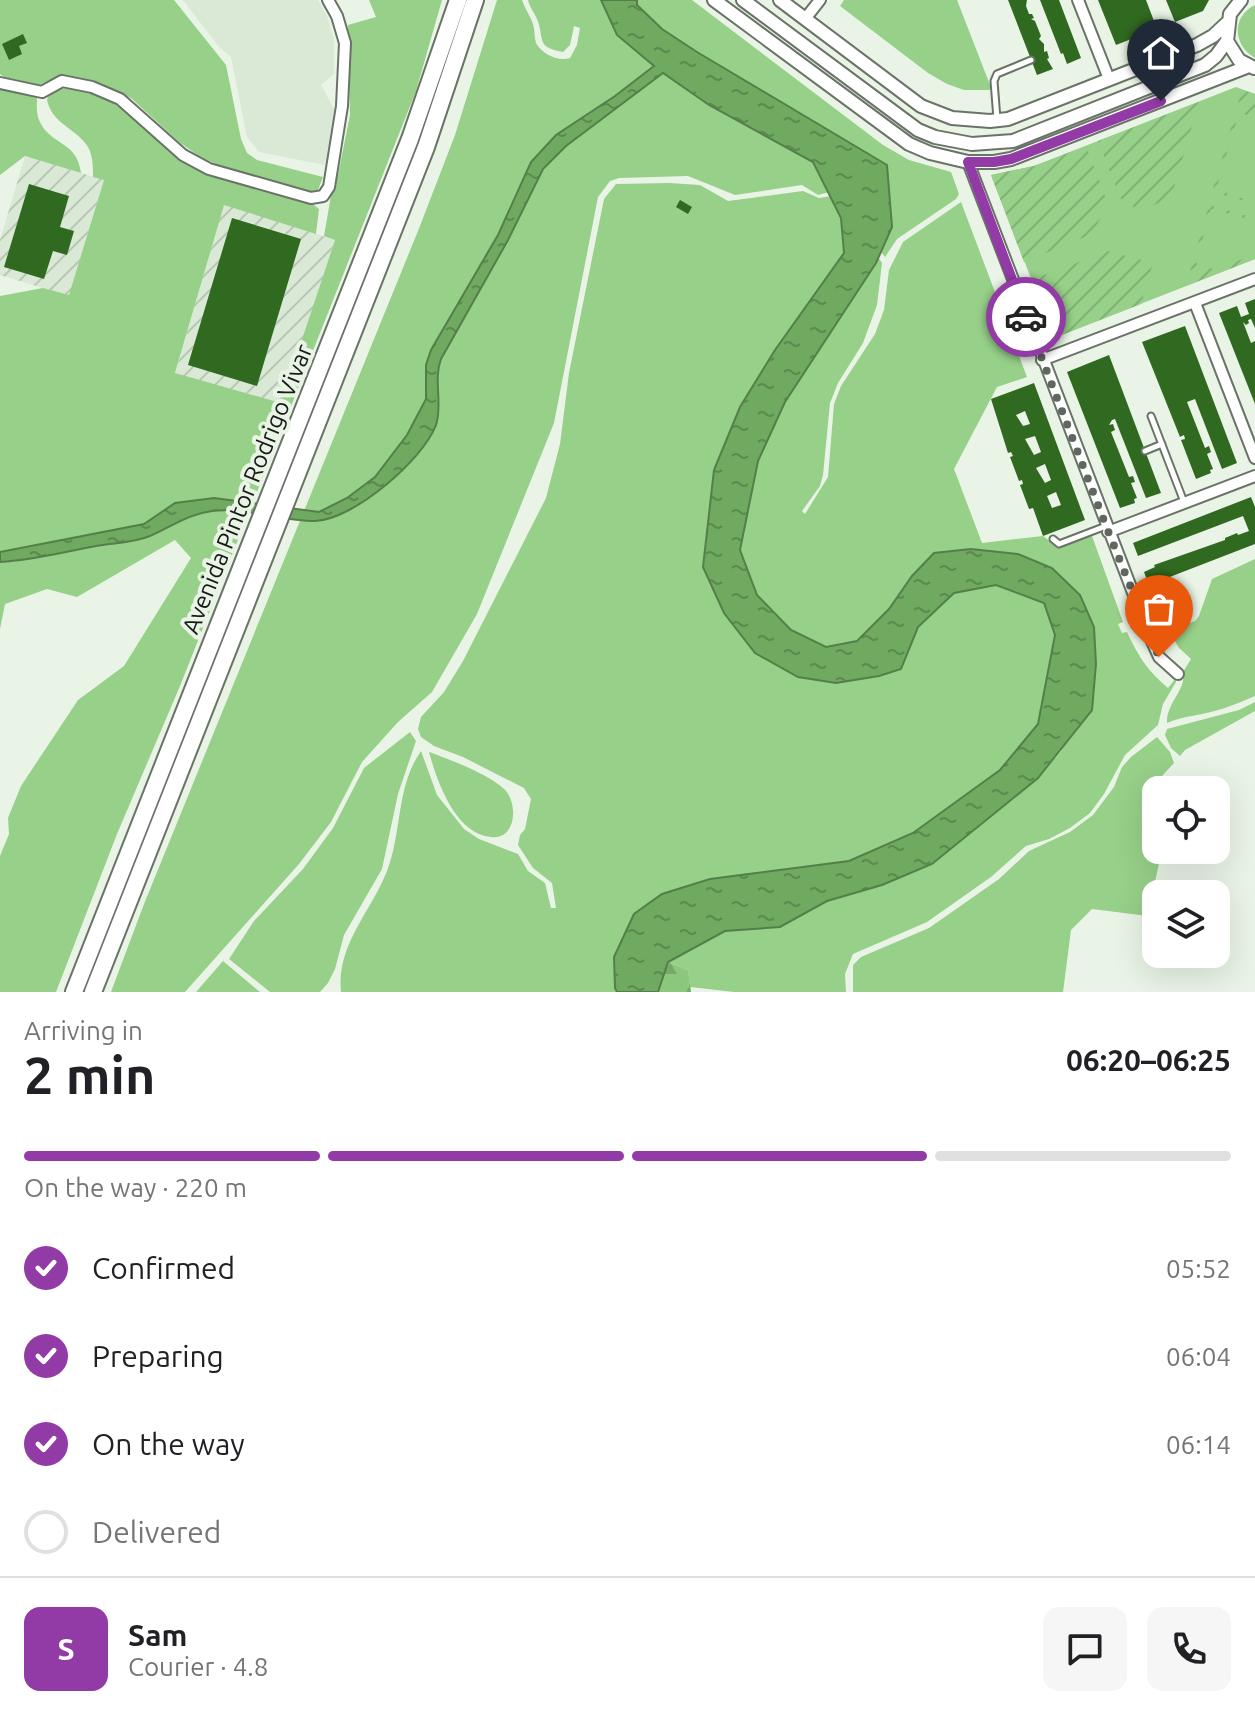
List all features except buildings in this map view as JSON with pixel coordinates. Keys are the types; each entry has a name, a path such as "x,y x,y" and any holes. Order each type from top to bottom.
{"main road":[{"name":"Avenida Pintor Rodrigo Vivar","path":"74,992 410,139 458,0"},
{"name":"Avenida Pintor Rodrigo Vivar","path":"93,992 426,147 475,0"}],"street":[{"path":"0,83 42,92 62,81 92,87 120,99 183,155 209,169 311,198 323,196 329,187 342,106 345,43 337,16 328,0"},
{"path":"714,0 899,138 930,153 968,162 1011,159 1252,67"},
{"path":"743,0 918,130 935,137 972,144 1013,141 1205,65 1227,41"},
{"path":"780,0 921,106 952,118 1008,119 1197,45 1227,23"},
{"path":"805,19 820,0"},
{"path":"1078,0 1109,79"},
{"path":"1241,0 1230,14 1227,41 1239,60 1252,67"},
{"path":"968,162 1107,529 1159,657 1178,674"},
{"path":"1042,360 1255,279"},
{"path":"1195,303 1255,458"},
{"path":"1107,529 1255,476"}],"lane":[{"path":"997,120 994,81 997,74 1031,60"},
{"path":"1151,416 1185,503"},
{"path":"1145,451 1162,444"},
{"path":"1053,539 1059,544 1107,529"}],"shaded area":[{"path":"0,0 174,0 226,65 241,139 247,153 257,160 323,177 318,190 310,191 222,167 199,156 131,98 100,83 59,76 39,85 4,77 0,74"},
{"path":"183,0 318,0 327,16 334,41 334,74 321,85 335,111 325,165 259,152 247,137 231,57 219,47"},
{"path":"369,0 442,0 416,91 56,992 0,992 0,856 9,834 8,818 21,786 78,700 124,666 191,558 175,540 77,597 47,589 5,604 0,629 0,296 43,288 69,295 104,180 93,177 92,160 81,138 53,114 47,100 49,93 70,88 90,91 128,114 196,169 238,184 310,202 319,209 316,234 224,205 175,373 281,403 335,240 324,236 350,115 348,25 376,17"},
{"path":"497,0 522,0 539,47 551,56 565,59 570,58 577,45 580,28 574,26 570,45 563,52 548,48 542,41 528,0 692,0 883,145 909,160 951,172 959,194 897,239 885,257 833,191 818,195 802,185 735,195 688,176 619,178 610,181 598,197 554,423 477,614 432,692 398,722 362,762 331,822 299,864 185,992 111,992 418,231 455,135"},
{"path":"844,0 957,0 992,90 964,90 928,73 840,6"},
{"path":"1255,5 1255,58 1242,46 1238,31 1242,17"},
{"path":"1236,87 1255,94 1255,259 1054,338 991,175 1034,166"},
{"path":"0,88 37,95 39,120 50,135 74,154 81,173 25,156 0,175"},
{"path":"1242,90 1255,94 1255,117 1239,113 1216,190 1255,204 1212,192"},
{"path":"1199,102 1171,198 1140,211 1120,198 1098,141"},
{"path":"1086,146 1108,203 1092,234 1024,262 991,175 1034,166"},
{"path":"25,156 104,180 69,296 0,275 0,240"},
{"path":"616,184 700,185 728,201 803,191 819,198 838,195 882,263 877,305 863,343 838,383 830,403 823,475 820,486 802,511 805,514 828,477 834,404 841,386 875,334 884,310 889,270 903,242 961,202 1027,377 997,387 954,469 982,543 1043,536 1058,547 1092,536 1123,622 1118,624 1122,633 1127,632 1144,663 1161,682 1168,688 1176,678 1176,682 1163,704 1158,725 1125,755 1090,813 1049,839 1026,846 991,877 927,922 853,954 845,974 846,992 734,992 690,987 688,970 668,962 725,931 780,927 827,901 882,885 1038,778 1063,749 909,861 710,879 662,894 634,914 614,957 617,992 341,992 344,959 387,871 407,779 421,751 437,795 464,829 479,839 518,854 528,871 545,883 551,908 556,908 552,883 533,868 518,845 531,799 524,788 434,746 421,737 418,729 421,717 444,692 463,661 546,498 560,444 569,373 604,199"},
{"path":"224,204 335,240 282,403 175,374"},
{"path":"1209,205 1255,218 1255,221 1211,209 1196,263 1216,270 1255,254 1255,259 1186,286"},
{"path":"1108,251 1153,263 1141,304 1054,338 1031,280"},
{"path":"1255,559 1255,696 1223,709 1167,723 1182,684 1183,672 1191,659 1179,648 1169,631 1195,621 1212,579"},
{"path":"1255,702 1255,711 1185,750 1180,756 1171,748 1165,735 1167,729 1239,710"},
{"path":"410,732 416,741 398,794 382,869 344,935 328,983 320,992 270,992 229,959 254,921 303,869 333,828 364,768"},
{"path":"1157,737 1170,752 1174,763 1162,776 1142,776 1142,864 1159,864 1155,880 1142,880 1142,915 1092,909 1071,930 1063,992 853,992 853,965 861,957 929,928 999,879 1029,851 1070,832 1093,815 1131,757"},
{"path":"429,752 481,774 506,791 513,812 506,833 491,837 467,827 443,791"},
{"path":"223,961 260,992 196,992"}],"green space":[{"path":"668,962 688,970 691,992 658,992"}],"water":[{"path":"601,0 637,0 637,5 662,29 887,165 892,227 876,263 785,402 758,461 740,550 757,595 791,630 826,647 857,641 889,609 912,576 934,553 971,549 1018,554 1052,568 1080,595 1094,627 1096,664 1092,710 1038,778 932,864 882,885 827,901 780,927 725,931 668,962 658,992 617,992 615,988 614,957 634,914 662,894 710,879 849,861 913,833 1000,770 1038,724 1055,635 1044,603 996,585 954,593 918,627 901,669 836,683 798,677 755,653 724,613 703,567 714,470 740,407 775,350 844,253 841,218 813,162 709,105 663,73 566,146 543,169 508,240 441,359 436,425 417,455 385,486 331,518 315,521 238,511 212,511 187,518 137,540 0,562 0,552 144,524 175,503 214,498 319,512 347,498 375,477 407,435 426,399 426,365 431,350 498,235 531,162 556,135 654,66 617,35"}],"way so far":[{"path":"1026,317 1159,657"}],"route":[{"path":"1026,317 968,162 1011,159 1161,101"}]}
